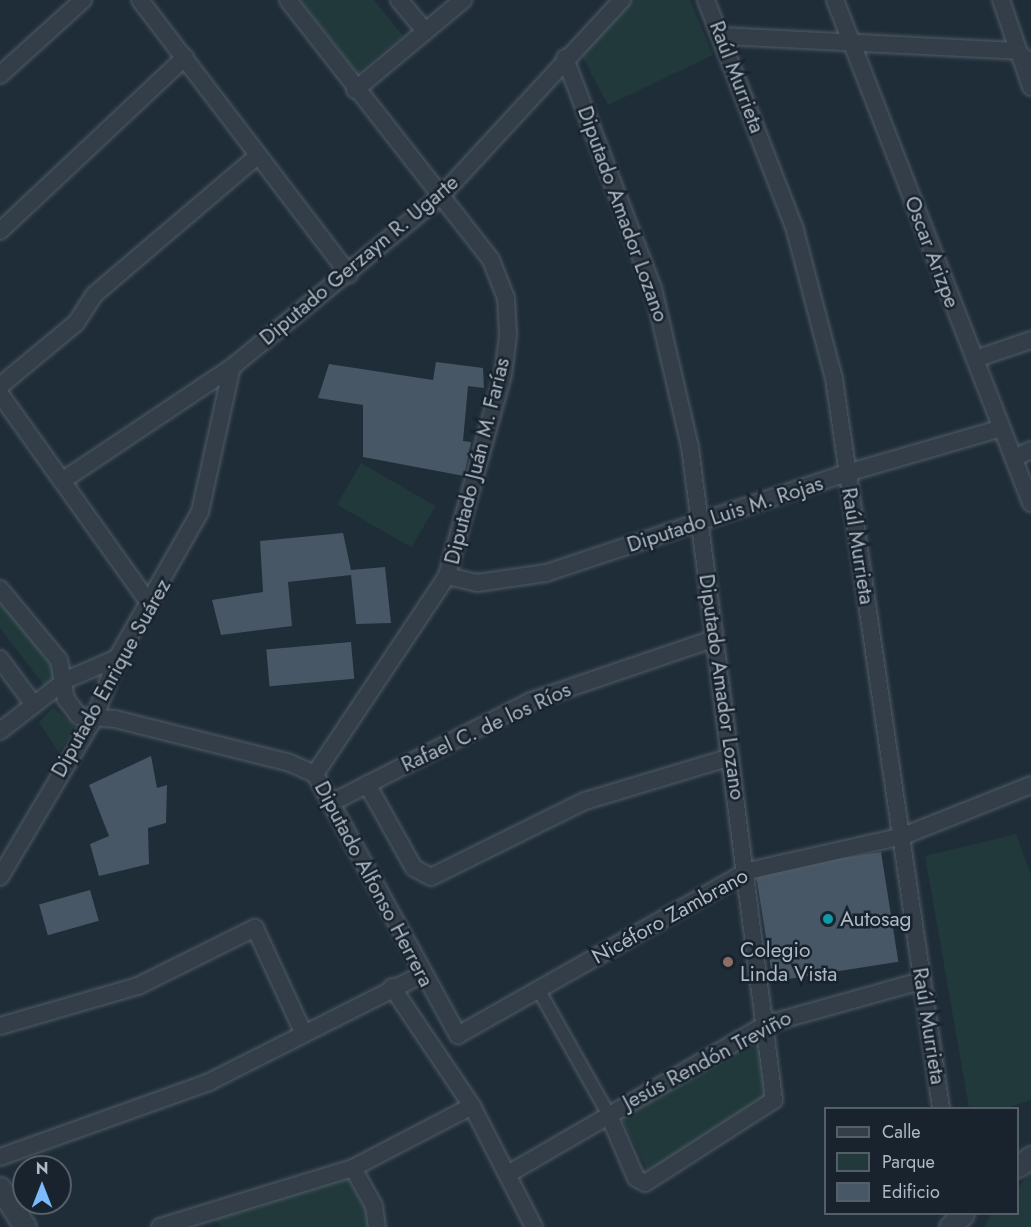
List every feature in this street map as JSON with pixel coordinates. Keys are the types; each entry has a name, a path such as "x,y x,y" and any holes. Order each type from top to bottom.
{"street":[{"path":"0,75 82,0"},
{"path":"140,0 256,157 349,274"},
{"name":"Diputado Juán M. Farías","path":"288,0 355,90 441,196 500,276 508,335 500,386 447,576 315,774"},
{"path":"399,0 425,32"},
{"path":"355,90 463,0"},
{"name":"Diputado Gerzayn R. Ugarte","path":"62,481 232,367 349,274 441,196 565,58 622,0"},
{"name":"Raúl Murrieta","path":"706,0 723,36 795,230 834,379 903,836 921,981 941,1107"},
{"name":"Oscar Arizpe","path":"835,0 1031,503"},
{"path":"1001,0 1031,87"},
{"path":"723,36 1017,51 1031,63"},
{"path":"0,231 184,57"},
{"name":"Diputado Amador Lozano","path":"565,58 653,288 702,522 713,639 748,871 767,1024 772,1104 648,1182 636,1178 608,1113"},
{"path":"0,386 76,323 94,295 256,157"},
{"path":"975,359 1031,340"},
{"name":"Diputado Enrique Suárez","path":"2,867 94,718 117,658 150,604 200,512 232,367"},
{"path":"0,394 150,604"},
{"name":"Diputado Luis M. Rojas","path":"447,576 477,583 546,573 847,473 1002,428"},
{"path":"1014,458 1031,450"},
{"path":"0,589 59,660 66,680"},
{"name":"Rafael C. de los Ríos","path":"331,803 531,701 713,639"},
{"path":"0,731 66,680 117,658"},
{"path":"0,659 34,705"},
{"name":"Diputado Alfonso Herrera","path":"66,680 72,711 290,763 315,774 421,975 458,1035"},
{"path":"367,784 414,868 428,877 450,871 585,801 731,757"},
{"name":"Nicéforo Zambrano","path":"458,1035 748,871 903,836 1031,785"},
{"path":"0,1026 138,986 255,928 303,1032"},
{"path":"0,1157 209,1082 392,987 421,975"},
{"name":"Jesús Rendón Treviño","path":"508,1174 608,1113 767,1024 921,981"},
{"name":"Diputado Alfonso Herrera","path":"392,987 472,1106 534,1227"},
{"path":"538,989 608,1113"},
{"path":"160,1227 202,1222 353,1168 472,1106"},
{"path":"353,1168 374,1206 377,1227"},
{"path":"0,1188 25,1227"}],"green space":[{"path":"301,0 374,0 403,36 357,73"},
{"path":"625,0 690,0 713,55 608,105 581,54"},
{"path":"361,463 435,506 411,548 337,505"},
{"path":"0,597 59,677 46,688 0,628"},
{"path":"53,707 78,729 58,752 39,722"},
{"path":"1016,834 1031,875 1031,1100 1010,1107 969,1107 925,856"},
{"path":"759,1032 772,1100 648,1171 619,1113"},
{"path":"1031,1173 1031,1227 984,1227 990,1215 1019,1215 1019,1186"},
{"path":"347,1177 375,1224 370,1227 221,1227 212,1214"}],"building":[{"path":"436,362 483,368 484,388 468,386 463,441 471,442 464,476 363,457 363,405 318,398 329,364 433,380"},
{"path":"343,533 351,570 385,567 391,623 356,624 351,575 288,582 292,626 221,635 212,600 263,592 260,541"},
{"path":"351,642 354,679 270,686 266,649"},
{"path":"151,756 157,788 167,785 166,823 148,828 149,864 99,876 90,844 109,836 89,785"},
{"name":"Autosag","path":"881,852 898,962 773,982 756,872"},
{"path":"90,890 99,921 48,935 39,905"}],"place":[{"name":"Autosag","path":"828,919"},
{"name":"Colegio Linda Vista","path":"728,962"}]}
